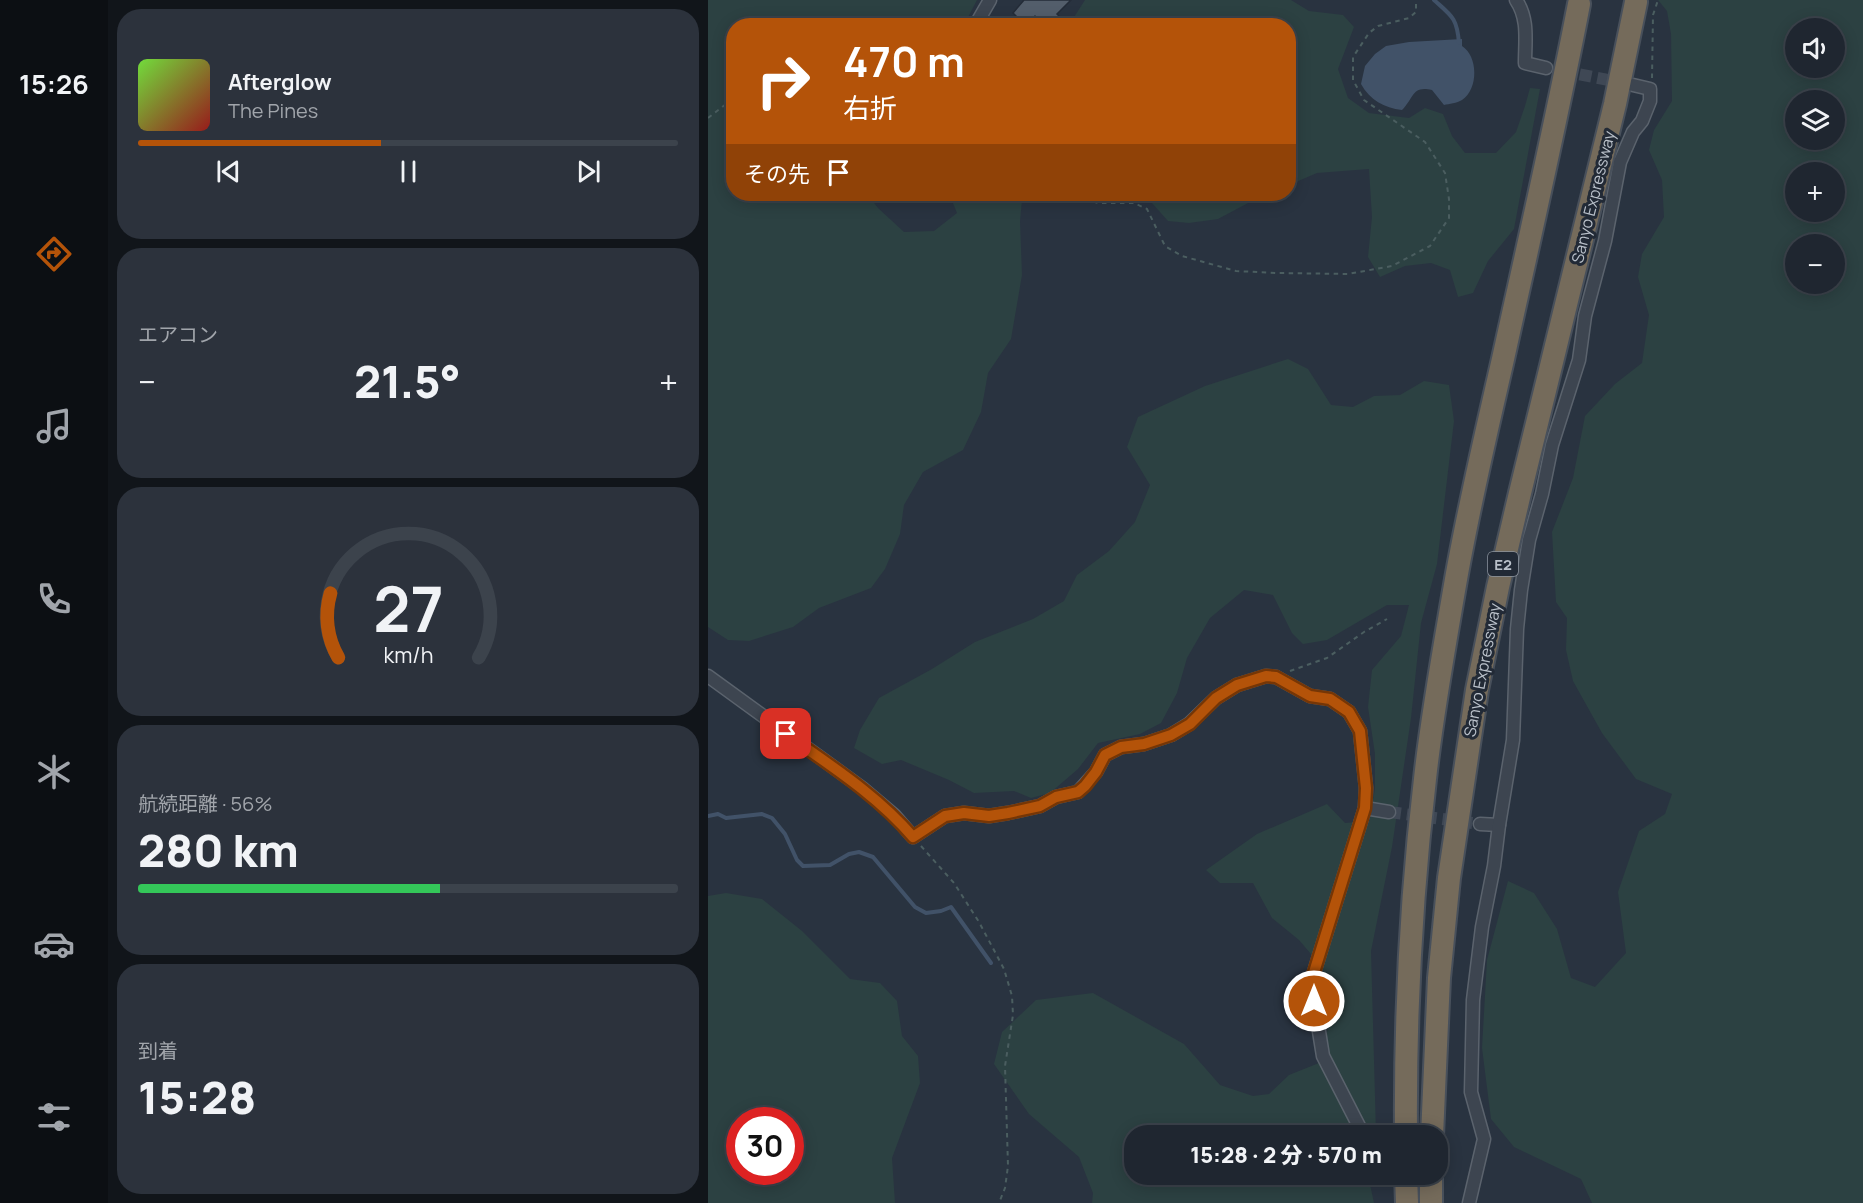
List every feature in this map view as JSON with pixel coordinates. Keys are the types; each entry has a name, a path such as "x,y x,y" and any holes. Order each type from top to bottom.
{"highway":[{"name":"Sanyo Expressway","path":"1432,1125 1439,978 1448,889 1477,690 1520,493 1612,115 1647,1"},
{"path":"1406,1125 1409,977 1416,877 1425,778 1439,679 1473,490 1579,4"},
{"path":"1406,1185 1407,1203"},
{"path":"1431,1185 1431,1203"}],"street":[{"path":"980,18 990,0"},
{"path":"1516,0 1523,10 1525,21 1525,63 1546,68"},
{"path":"1469,1203 1484,1139 1471,1092 1473,1000 1482,927 1494,866 1513,740 1517,629 1521,590 1529,540 1542,494 1551,445 1579,360 1585,316 1605,241 1620,162 1632,132 1642,121 1650,101 1650,89 1633,85"},
{"path":"708,676 862,788 894,815 913,837 945,816 964,813 989,816 1008,813 1040,806 1056,797 1078,792 1096,772 1105,755 1121,747 1144,744 1171,735 1190,724 1216,698 1237,685 1266,676 1276,677 1310,696 1330,699 1349,712 1360,731 1366,788 1365,808 1311,982 1323,1056 1358,1125"},
{"path":"1365,808 1389,812"},
{"path":"1480,824 1499,825"}],"path":[{"path":"1091,201 1134,203 1147,209 1165,246 1182,256 1236,270 1348,274 1392,266 1430,246 1449,218 1445,173 1425,142 1364,100 1353,80 1353,57 1368,33 1378,26 1409,18 1416,12 1416,0"},
{"path":"1647,1 1653,15 1650,89"},
{"path":"708,118 726,104"},
{"path":"1276,677 1328,658 1364,632 1387,619"},
{"path":"913,837 954,883 979,922 1004,969 1012,996 1013,1015 1005,1066 1008,1166 1005,1188 999,1203"}],"green space":[{"path":"708,0 977,0 968,18 726,18 726,201 872,201 904,232 934,231 957,213 952,201 1022,201 1020,221 1022,275 1011,339 988,373 981,412 963,450 923,472 904,505 900,534 885,569 871,588 819,608 793,627 749,641 728,640 708,627"},
{"path":"1085,0 1291,0 1309,11 1343,15 1354,27 1338,69 1348,98 1369,113 1409,118 1425,108 1443,114 1452,136 1465,153 1496,153 1516,132 1530,88 1540,89 1514,229 1488,261 1473,293 1458,297 1450,270 1431,263 1405,266 1380,277 1368,257 1372,217 1369,169 1317,173 1296,182 1296,18 1073,18"},
{"path":"1658,0 1863,0 1863,1203 1592,1203 1581,1179 1514,1147 1491,1119 1482,1048 1487,960 1508,881 1534,893 1557,929 1571,978 1595,987 1626,953 1618,892 1639,831 1665,814 1672,794 1636,779 1602,733 1573,681 1566,650 1567,618 1556,602 1552,532 1573,478 1585,416 1615,384 1642,363 1649,315 1638,277 1642,254 1664,217 1662,180 1649,150 1654,130 1672,101 1671,34 1667,11"},
{"path":"1146,201 1252,201 1218,219 1189,223 1168,221 1152,203"},
{"path":"1288,359 1308,369 1331,405 1353,407 1374,396 1400,395 1424,381 1449,385 1454,421 1437,564 1421,623 1411,718 1392,847 1371,951 1376,1125 1124,1125 1124,1185 1370,1185 1374,1203 1092,1203 1093,1193 1079,1157 1029,1114 994,1064 1002,1032 1036,1000 1093,993 1184,1044 1220,1085 1253,1096 1269,1094 1289,1075 1319,1063 1331,1016 1322,967 1299,940 1272,918 1253,883 1220,883 1206,870 1257,834 1327,804 1345,823 1369,821 1375,789 1375,754 1368,707 1372,670 1401,636 1409,605 1387,605 1327,640 1303,644 1292,633 1273,595 1244,590 1210,618 1187,658 1177,693 1161,723 1140,734 1098,743 1078,769 1050,793 1031,798 1014,791 974,793 901,760 882,764 854,748 860,730 879,698 975,642 1033,619 1064,601 1077,575 1109,551 1135,522 1150,485 1127,447 1138,417 1205,386"},
{"path":"726,893 762,899 802,931 850,979 880,983 897,1001 902,1036 918,1056 920,1083 892,1158 895,1203 708,1203 708,896"}],"water":[{"path":"1462,39 1462,46 1474,65 1474,81 1468,95 1460,101 1444,105 1432,90 1421,89 1414,94 1402,110 1395,109 1373,99 1361,84 1365,66 1386,46 1409,42"}],"building":[{"path":"1024,0 1071,0 1057,14 1061,18 1037,18 1035,16 1018,18 1013,13"}],"waterway":[{"path":"1434,0 1455,23 1459,43"},
{"path":"708,816 718,814 726,818 762,814 772,818 785,834 797,860 803,866 830,865 849,854 859,852 873,857 915,907 926,913 951,907 991,963"}],"tunnel":[{"path":"1562,71 1624,83"},
{"path":"1389,812 1480,824"}],"route":[{"path":"786,734 862,788 894,815 913,837 945,816 964,813 989,816 1008,813 1040,806 1056,797 1078,792 1096,772 1105,755 1121,747 1144,744 1171,735 1190,724 1216,698 1237,685 1266,676 1276,677 1310,696 1330,699 1349,712 1360,731 1366,788 1365,808 1311,982 1314,1001"}]}
